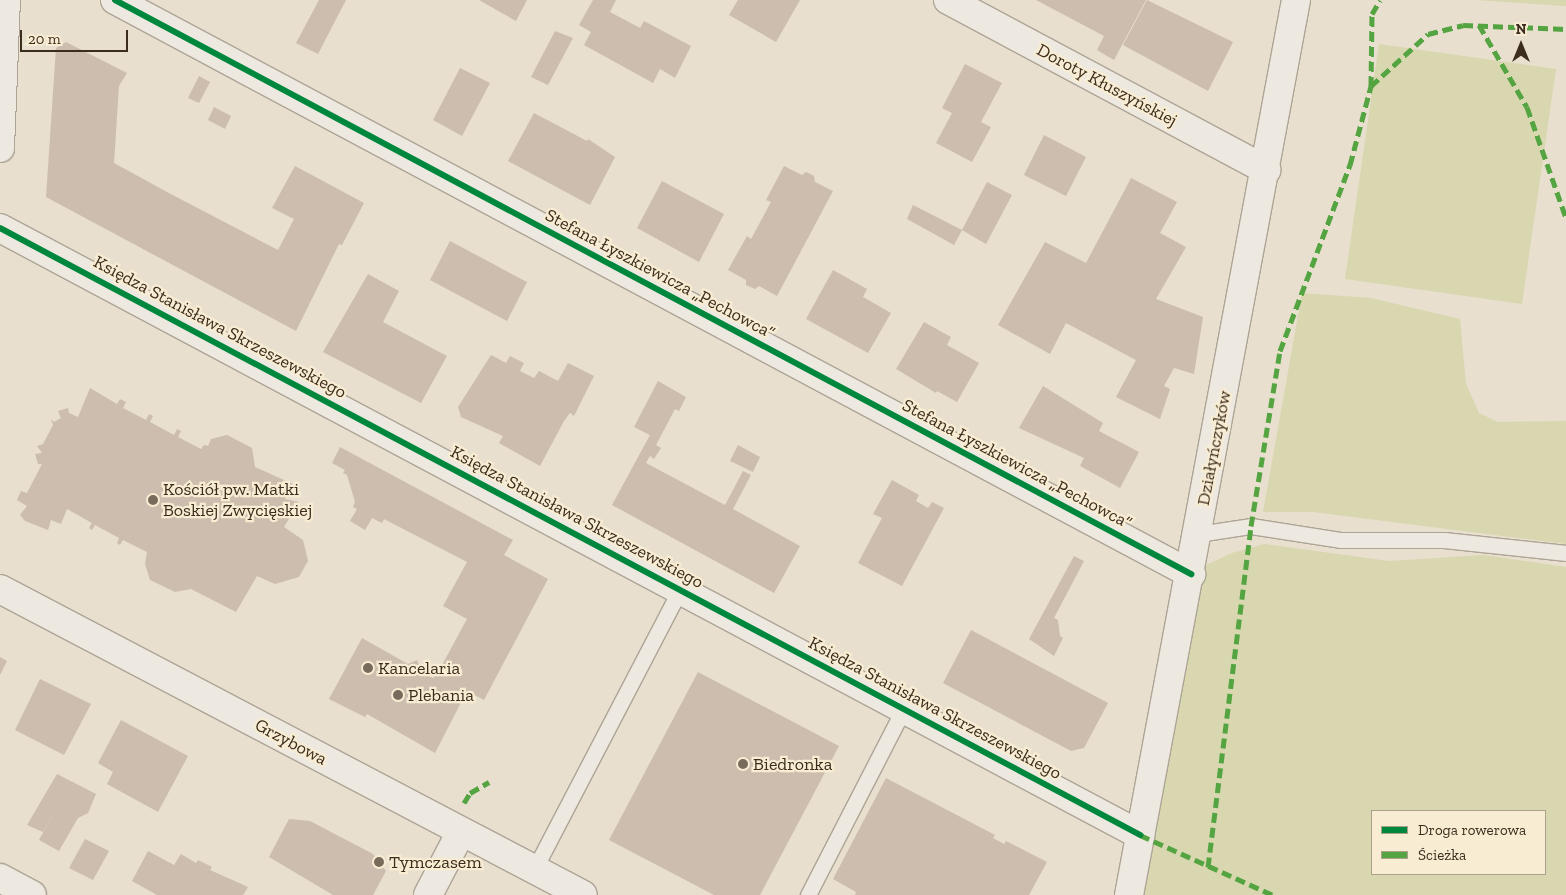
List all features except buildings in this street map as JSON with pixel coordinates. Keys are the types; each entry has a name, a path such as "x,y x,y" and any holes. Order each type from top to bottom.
{"street":[{"path":"0,148 6,0"},
{"name":"Stefana Łyszkiewicza „Pechowca”","path":"115,0 1190,574"},
{"name":"Doroty Kłuszyńskiej","path":"948,0 1266,170"},
{"name":"Działyńczyków","path":"1129,895 1266,170 1296,0"},
{"name":"Księdza Stanisława Skrzeszewskiego","path":"0,228 1140,835"},
{"name":"Grzybowa","path":"0,589 583,895"},
{"path":"428,895 461,832"},
{"path":"0,878 32,895"}],"lane":[{"path":"1198,534 1251,526 1340,540 1444,540 1566,553"},
{"path":"534,870 680,589"},
{"path":"808,895 904,708"}],"green space":[{"path":"1476,0 1566,0 1566,6 1562,6"},
{"path":"1379,44 1556,69 1522,304 1345,279"},
{"path":"1302,293 1371,298 1460,319 1466,384 1479,413 1498,422 1566,421 1566,544 1313,512 1263,512"},
{"path":"1264,544 1389,561 1484,555 1566,567 1566,895 1142,895 1202,576 1206,565 1232,553"}],"marked path":[{"path":"1208,867 1251,526 1280,351 1350,165 1371,86 1372,14 1380,0"},
{"path":"1371,86 1428,34 1463,25 1566,29"},
{"path":"1479,25 1527,107 1566,218"},
{"path":"464,803 470,793 489,782"},
{"path":"1140,835 1273,895"}],"cycle path":[{"path":"115,0 1191,574"},
{"path":"0,228 1140,835"}],"place":[{"name":"Kościół pw. Matki Boskiej Zwycięskiej","path":"153,500"},
{"name":"Kancelaria","path":"368,668"},
{"name":"Plebania","path":"398,695"},
{"name":"Biedronka","path":"743,764"},
{"name":"Tymczasem","path":"379,862"}]}
